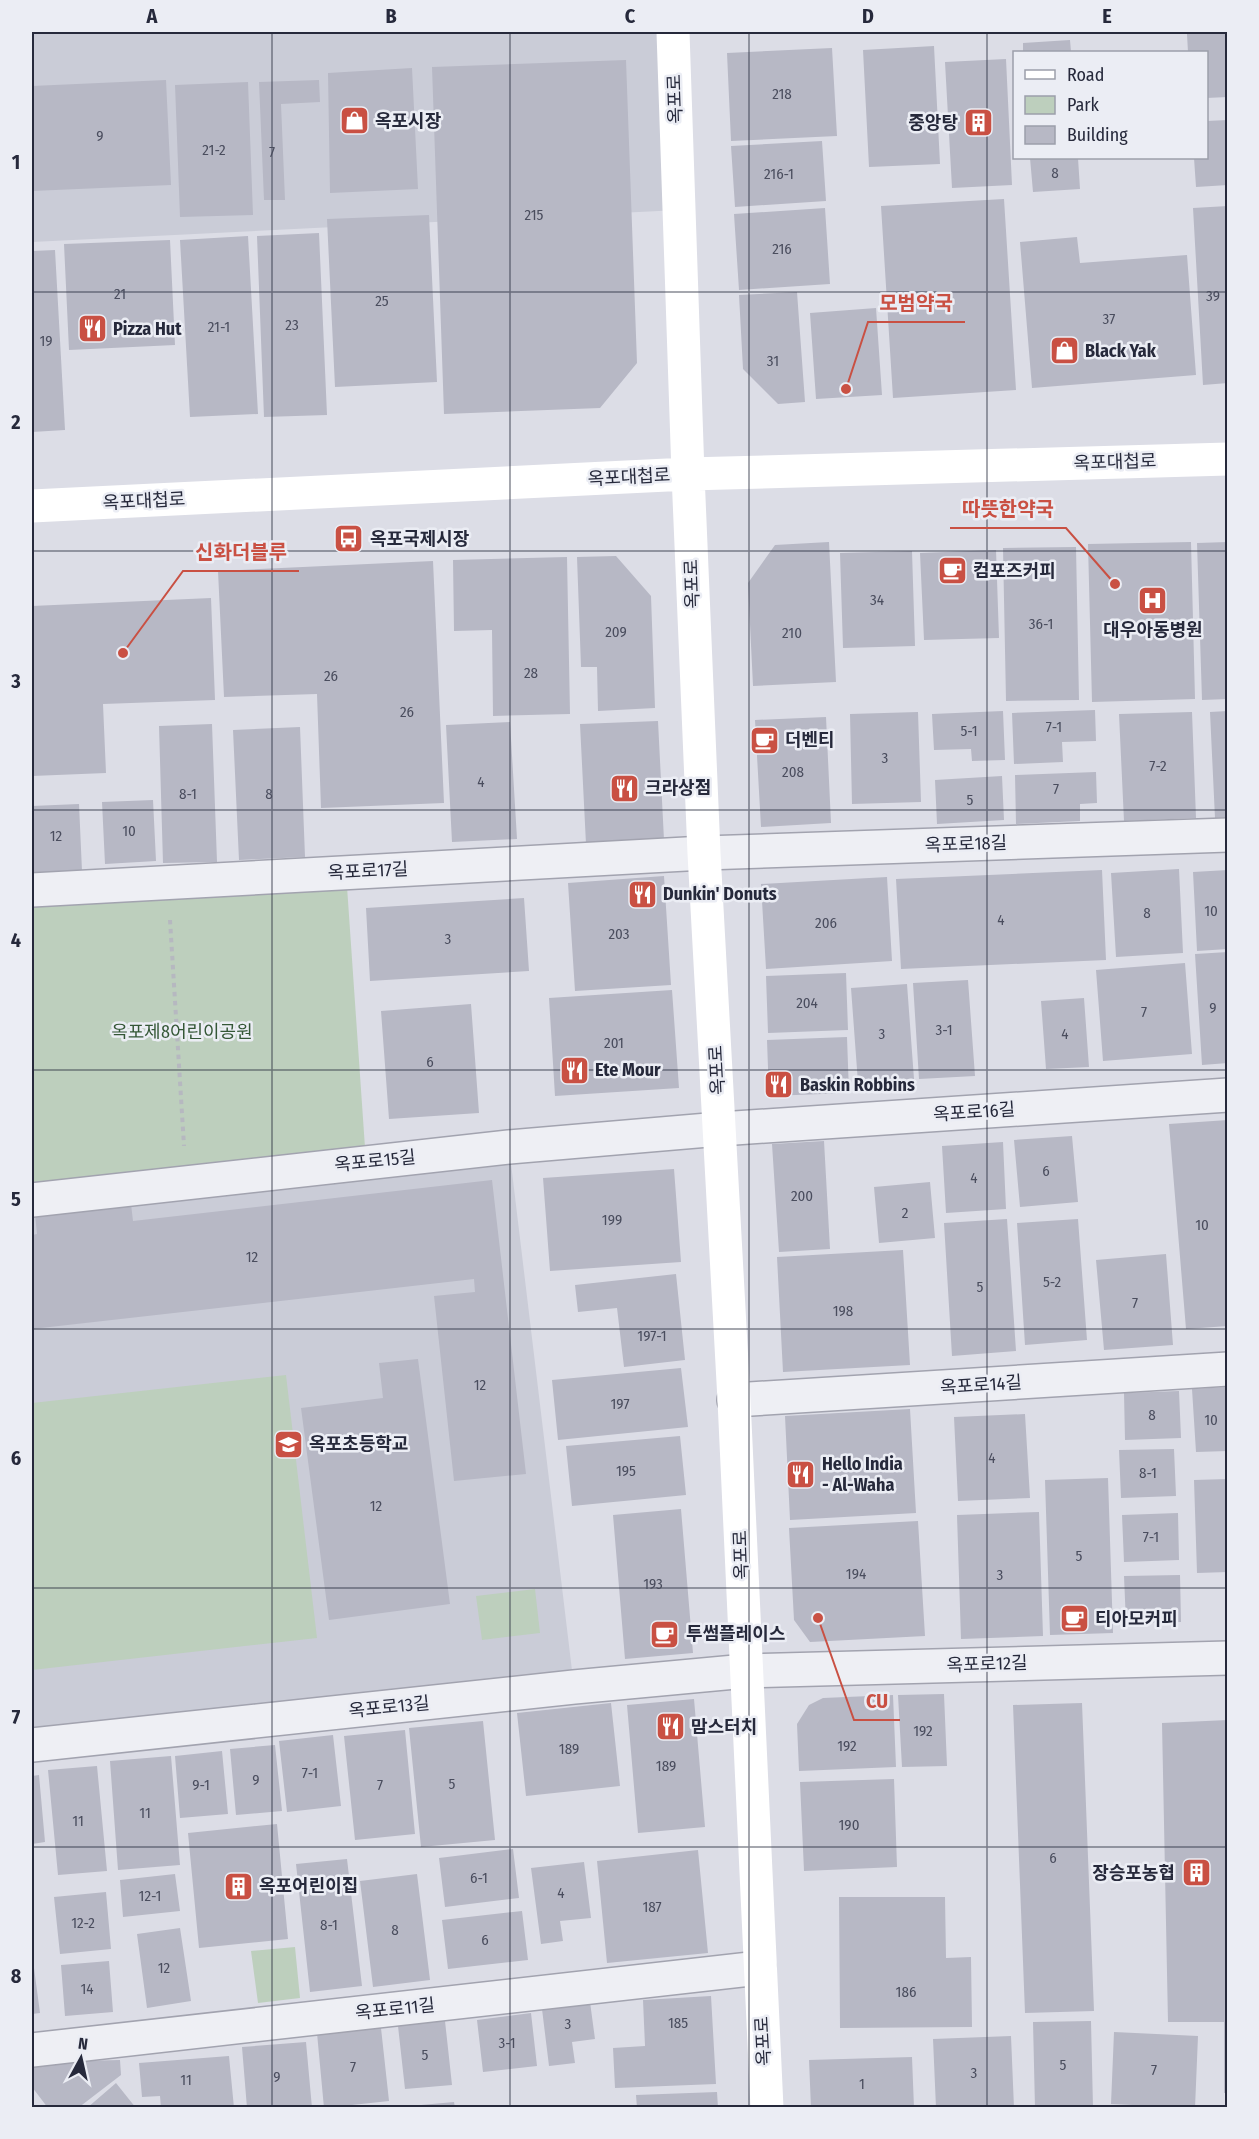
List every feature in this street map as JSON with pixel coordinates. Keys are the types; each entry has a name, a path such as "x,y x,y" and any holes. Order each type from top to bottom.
{"street":[{"name":"옥포로","path":"673,32 704,853 734,1400 767,2108"},
{"name":"옥포대첩로","path":"32,506 688,474 1227,459"},
{"name":"옥포로18길","path":"704,853 1227,835"},
{"name":"옥포로17길","path":"32,890 704,853"},
{"name":"옥포로16길","path":"720,1129 1227,1095"},
{"name":"옥포로15길","path":"32,1200 509,1147 720,1129"},
{"name":"옥포로14길","path":"734,1400 1227,1369"},
{"name":"옥포로12길","path":"746,1671 1227,1658"},
{"name":"옥포로13길","path":"32,1745 746,1671"},
{"name":"옥포로11길","path":"32,2050 759,1968"}],"path":[{"path":"167,882 186,1182"}],"shaded area":[{"name":"옥포시장","path":"32,32 672,32 679,210 32,242"},
{"name":"옥포초등학교","path":"509,1147 574,1687 32,1745 32,1200"}],"green space":[{"name":"옥포제8어린이공원","path":"346,872 366,1162 32,1200 32,890"},
{"path":"286,1375 317,1638 32,1670 32,1403"},
{"path":"535,1589 540,1633 482,1640 476,1596"},
{"path":"295,1947 300,1998 258,2003 251,1951"}],"building":[{"path":"1228,32 1228,97 1208,98 1208,51 1188,51 1187,34"},
{"path":"1070,40 1071,51 1023,51 1023,43"},
{"path":"934,46 940,164 869,167 863,50"},
{"path":"832,48 837,136 731,141 727,53"},
{"name":"중앙탕","path":"1006,59 1012,185 952,188 945,62"},
{"path":"626,60 637,363 600,408 444,414 432,67"},
{"path":"412,68 418,189 330,193 328,73"},
{"path":"166,80 171,185 32,191 32,86"},
{"path":"319,80 320,102 281,104 285,200 264,200 259,82"},
{"path":"248,82 253,215 180,217 175,85"},
{"path":"1228,120 1228,185 1196,187 1194,159 1208,159 1208,121"},
{"path":"822,141 826,201 735,207 731,146"},
{"path":"1030,159 1078,159 1080,189 1033,192"},
{"path":"1004,199 1016,390 893,398 881,206"},
{"path":"1228,206 1228,383 1203,385 1193,208"},
{"path":"825,208 830,284 739,290 734,214"},
{"path":"429,215 437,382 335,387 327,219"},
{"path":"319,233 327,415 264,417 257,236"},
{"path":"248,236 258,414 190,417 180,240"},
{"path":"1077,237 1080,263 1187,255 1196,375 1032,388 1020,242"},
{"path":"170,240 175,345 69,350 64,244"},
{"path":"55,250 65,430 32,432 32,251"},
{"path":"797,292 805,402 778,404 743,369 739,295"},
{"path":"876,308 882,395 816,399 810,313"},
{"path":"829,542 836,682 753,686 748,583 775,545"},
{"path":"1191,542 1195,699 1092,702 1088,544"},
{"path":"1228,542 1228,699 1202,700 1197,543"},
{"path":"1076,547 1079,700 1006,701 1003,548"},
{"path":"996,550 999,638 924,640 920,553"},
{"path":"912,551 915,646 843,648 840,553"},
{"path":"616,556 651,596 655,708 598,711 597,667 581,667 577,557"},
{"path":"567,557 570,714 493,716 492,630 454,631 453,560"},
{"path":"433,561 444,803 321,808 317,694 224,697 218,571"},
{"path":"211,598 215,700 103,704 106,773 32,776 32,606"},
{"path":"1095,710 1096,741 1062,742 1063,762 1014,764 1012,713"},
{"path":"1003,711 1005,760 972,761 971,749 934,750 932,714"},
{"path":"1228,711 1228,817 1215,818 1210,712"},
{"path":"918,712 921,802 852,804 850,714"},
{"path":"1192,712 1196,818 1124,821 1119,714"},
{"path":"826,717 831,823 761,827 755,720"},
{"path":"658,721 664,840 586,844 580,724"},
{"path":"510,722 517,839 452,842 446,725"},
{"path":"212,724 217,862 163,863 159,726"},
{"path":"300,727 305,857 239,860 233,730"},
{"path":"1096,772 1097,803 1080,804 1080,821 1016,824 1015,775"},
{"path":"1002,776 1004,820 937,824 935,780"},
{"path":"153,800 156,861 105,864 102,802"},
{"path":"79,804 82,871 32,874 32,806"},
{"path":"1179,869 1183,953 1116,957 1111,873"},
{"path":"1102,870 1106,960 901,969 896,879"},
{"path":"1228,870 1228,949 1197,951 1193,872"},
{"path":"664,876 671,985 575,991 568,883"},
{"path":"887,877 892,961 766,969 761,884"},
{"path":"524,898 529,971 370,981 366,908"},
{"path":"1228,952 1228,1063 1202,1065 1195,954"},
{"path":"1185,963 1192,1054 1103,1061 1096,970"},
{"path":"846,973 848,1030 768,1033 766,976"},
{"path":"968,980 975,1076 919,1079 913,983"},
{"path":"907,984 914,1079 858,1083 851,988"},
{"path":"672,990 679,1088 555,1096 549,998"},
{"path":"1084,998 1089,1067 1046,1069 1041,1001"},
{"path":"471,1004 479,1113 389,1119 381,1011"},
{"path":"847,1037 849,1093 769,1096 767,1040"},
{"path":"1228,1120 1228,1326 1186,1329 1169,1124"},
{"path":"1072,1136 1078,1202 1020,1207 1014,1140"},
{"path":"824,1141 830,1249 779,1252 772,1144"},
{"path":"1003,1142 1006,1209 946,1213 942,1146"},
{"path":"674,1169 681,1262 550,1271 543,1178"},
{"path":"492,1180 526,1474 454,1481 434,1296 475,1292 474,1279 32,1329 32,1235 37,1234 35,1214 131,1204 133,1221"},
{"path":"930,1182 935,1238 879,1243 874,1187"},
{"path":"1007,1219 1016,1351 952,1356 944,1223"},
{"path":"1078,1219 1087,1340 1025,1345 1017,1223"},
{"path":"903,1250 910,1365 783,1372 777,1257"},
{"path":"1166,1254 1173,1345 1104,1350 1096,1260"},
{"path":"676,1274 685,1360 624,1367 617,1308 578,1312 575,1285"},
{"path":"418,1359 450,1604 329,1620 301,1408 383,1398 379,1363"},
{"path":"681,1368 688,1427 558,1440 552,1380"},
{"path":"1228,1387 1228,1451 1196,1452 1192,1389"},
{"path":"1179,1391 1181,1438 1125,1440 1124,1393"},
{"path":"910,1409 916,1513 790,1520 785,1416"},
{"path":"1025,1414 1030,1498 958,1501 954,1417"},
{"path":"680,1436 686,1495 572,1506 566,1446"},
{"path":"1174,1449 1176,1496 1121,1498 1119,1450"},
{"path":"1108,1478 1113,1633 1050,1635 1045,1480"},
{"path":"1228,1479 1228,1572 1197,1573 1194,1480"},
{"path":"681,1509 693,1653 625,1659 613,1515"},
{"path":"1039,1512 1043,1636 961,1639 957,1515"},
{"path":"1178,1513 1179,1560 1124,1562 1122,1515"},
{"path":"918,1521 925,1636 810,1642 794,1620 789,1528"},
{"path":"1180,1575 1181,1622 1126,1623 1124,1576"},
{"path":"944,1694 947,1766 902,1767 898,1695"},
{"path":"893,1695 896,1767 799,1771 797,1724 809,1705 823,1698"},
{"path":"694,1699 705,1827 638,1833 627,1705"},
{"path":"611,1703 620,1786 526,1796 517,1713"},
{"path":"1082,1703 1094,2011 1025,2013 1013,1705"},
{"name":"장승포농협","path":"1228,1720 1228,2093 1224,2093 1224,2022 1168,2022 1162,1723"},
{"path":"483,1721 495,1840 421,1847 409,1728"},
{"path":"405,1730 415,1834 355,1840 344,1736"},
{"path":"333,1735 341,1806 287,1812 279,1741"},
{"path":"275,1745 282,1811 236,1815 230,1749"},
{"path":"222,1751 228,1814 180,1818 175,1756"},
{"path":"171,1756 180,1865 118,1870 110,1761"},
{"path":"97,1766 107,1871 58,1875 48,1770"},
{"path":"39,1775 45,1842 32,1844 32,1776"},
{"path":"894,1779 897,1867 804,1871 800,1782"},
{"name":"옥포어린이집","path":"277,1824 288,1939 199,1948 188,1833"},
{"path":"513,1849 519,1898 445,1907 439,1858"},
{"path":"698,1850 708,1953 607,1963 597,1861"},
{"path":"347,1859 362,1986 310,1992 296,1864"},
{"path":"584,1862 591,1918 560,1921 563,1941 541,1944 531,1868"},
{"path":"175,1874 180,1911 123,1917 120,1880"},
{"path":"417,1874 430,1980 373,1987 360,1881"},
{"path":"106,1892 111,1949 60,1954 54,1897"},
{"path":"839,1897 945,1897 946,1958 971,1957 972,2027 840,2028"},
{"path":"522,1911 528,1960 448,1969 442,1920"},
{"path":"180,1928 191,2001 147,2008 137,1934"},
{"path":"32,1953 40,2013 32,2014"},
{"path":"109,1961 113,2012 65,2016 61,1965"},
{"path":"711,1996 716,2084 615,2088 613,2048 645,2046 643,2000"},
{"path":"590,2002 595,2039 572,2042 575,2063 549,2066 542,2009"},
{"path":"531,2013 537,2066 483,2072 477,2020"},
{"path":"445,2021 452,2085 405,2089 398,2026"},
{"path":"1091,2021 1093,2108 1035,2108 1033,2022"},
{"path":"381,2028 389,2101 324,2108 317,2033"},
{"path":"1114,2032 1198,2036 1195,2108 1111,2104"},
{"path":"1011,2036 1014,2108 936,2108 933,2039"},
{"path":"306,2042 312,2108 247,2108 242,2047"},
{"path":"229,2056 234,2108 161,2108 160,2096 142,2097 139,2063"},
{"path":"912,2057 914,2108 811,2108 809,2060"},
{"path":"120,2060 121,2075 78,2108 48,2108 32,2087 32,2068 38,2062"},
{"path":"116,2083 136,2108 87,2108"},
{"path":"717,2092 718,2108 637,2108 636,2095"},
{"path":"454,2102 455,2108 410,2108 410,2106"}],"place":[{"name":"옥포시장","path":"354,121"},
{"name":"중앙탕","path":"979,123"},
{"name":"Pizza Hut","path":"92,329"},
{"name":"Black Yak","path":"1064,351"},
{"name":"모범약국","path":"846,389"},
{"name":"옥포국제시장","path":"349,539"},
{"name":"컴포즈커피","path":"952,571"},
{"name":"따뜻한약국","path":"1115,584"},
{"name":"대우아동병원","path":"1153,601"},
{"name":"신화더블루","path":"123,653"},
{"name":"더벤티","path":"764,740"},
{"name":"크라상점","path":"624,788"},
{"name":"Dunkin' Donuts","path":"642,894"},
{"name":"Ete Mour","path":"574,1070"},
{"name":"Baskin Robbins","path":"779,1085"},
{"name":"옥포초등학교","path":"288,1444"},
{"name":"Hello India - Al-Waha","path":"801,1474"},
{"name":"CU","path":"818,1618"},
{"name":"티아모커피","path":"1074,1619"},
{"name":"투썸플레이스","path":"665,1634"},
{"name":"맘스터치","path":"670,1727"},
{"name":"장승포농협","path":"1196,1873"},
{"name":"옥포어린이집","path":"238,1886"}]}
